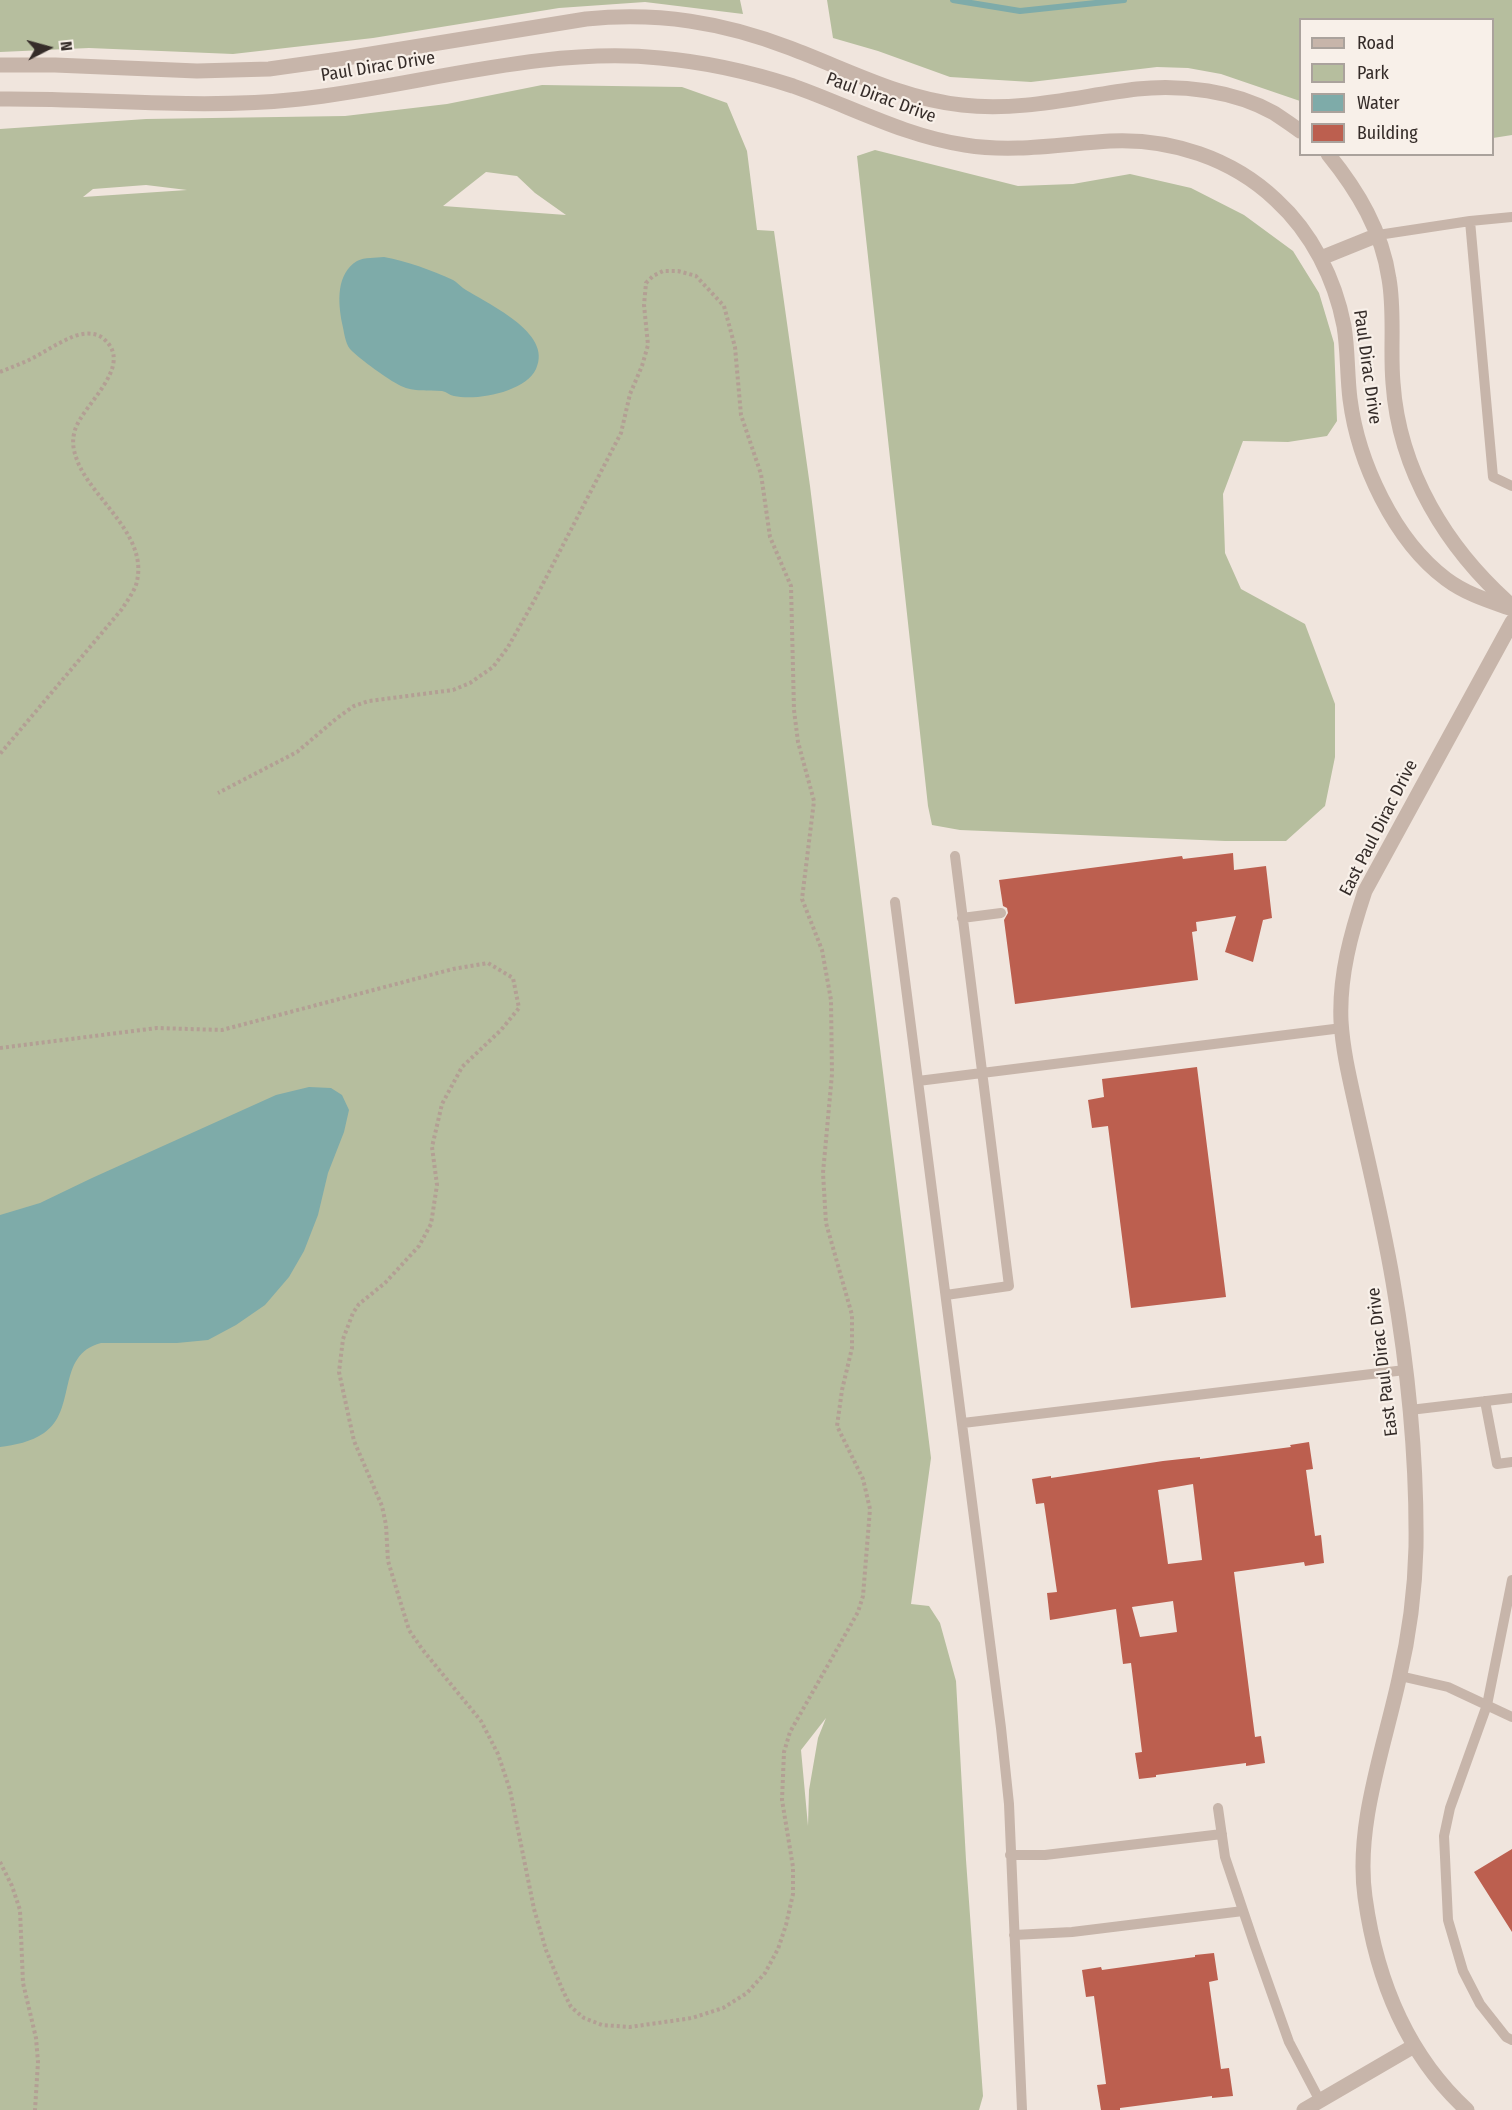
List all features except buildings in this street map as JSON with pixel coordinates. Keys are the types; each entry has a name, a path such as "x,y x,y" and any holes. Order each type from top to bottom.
{"street":[{"name":"Paul Dirac Drive","path":"0,65 55,64 197,71 268,69 586,19 620,16 657,17 691,20 758,36 924,99 961,105 997,107 1033,105 1138,89 1172,87 1208,91 1241,100 1273,112 1299,130"},
{"name":"Paul Dirac Drive","path":"0,99 189,104 260,103 369,90 555,59 619,56 690,61 761,76 795,87 897,128 967,146 1039,148 1128,141 1181,147 1218,161 1249,178 1276,200 1301,228 1321,258 1335,293 1344,328 1350,398 1357,434 1367,468 1382,500 1426,561 1446,579 1467,592 1512,608"},
{"name":"Paul Dirac Drive","path":"1330,156 1350,182 1368,212 1382,245 1389,279 1393,385 1408,456 1416,478 1437,520 1471,565 1512,608"},
{"path":"1321,258 1378,235"},
{"name":"East Paul Dirac Drive","path":"1467,2110 1454,2098 1414,2046 1383,1979 1372,1940 1364,1893 1364,1851 1370,1807 1400,1676 1411,1609 1416,1548 1410,1410 1394,1285 1346,1063 1342,1028 1342,984 1353,926 1365,891 1512,622"},
{"path":"1304,2110 1414,2046"}],"lane":[{"path":"1378,235 1512,217"},
{"path":"1470,221 1493,477 1512,486"},
{"path":"946,1295 1009,1286 954,856"},
{"path":"895,902 963,1423 1009,1804 1022,2110"},
{"path":"962,918 1001,913"},
{"path":"918,1081 1342,1028"},
{"path":"963,1423 1405,1370"},
{"path":"1410,1410 1512,1398"},
{"path":"1485,1401 1497,1464 1512,1462"},
{"path":"1512,1580 1487,1705 1450,1808 1444,1836 1448,1920 1463,1971 1480,2004 1506,2037 1512,2040"},
{"path":"1400,1676 1448,1687 1512,1717"},
{"path":"1218,1808 1225,1857 1243,1911 1289,2042 1320,2101"},
{"path":"1010,1855 1045,1855 1222,1834"},
{"path":"1014,1935 1072,1932 1243,1911"}],"path":[{"path":"0,1048 157,1028 222,1030 453,969 489,963 513,978 519,1008 501,1030 462,1068 442,1104 432,1147 436,1185 431,1224 419,1246 385,1282 359,1304 347,1325 339,1357 339,1372 354,1441 382,1506 386,1525 388,1561 409,1630 481,1721 498,1754 510,1790 534,1909 550,1960 571,2007 584,2018 602,2025 630,2027 692,2018 723,2008 747,1993 765,1973 778,1949 793,1894 793,1867 782,1800 784,1752 790,1732 858,1612 863,1596 870,1509 863,1479 837,1426 842,1390 852,1348 852,1316 826,1224 823,1173 832,1074 831,1000 822,950 802,899 814,801 798,742 795,721 791,586 770,537 761,474 741,415 735,347 724,306 696,276 678,271 663,271 646,283 644,294 648,345 630,394 621,433 534,601 508,647 493,667 470,683 453,690 369,701 354,706 297,752 218,793"},
{"path":"0,372 71,337 91,334 102,337 109,344 114,355 114,366 102,388 80,418 73,440 74,453 81,469 132,543 138,574 135,588 122,609 0,754"},
{"path":"0,1862 12,1886 20,1910 23,1983 36,2038 38,2061 35,2110"}],"green space":[{"path":"0,0 740,0 743,14 645,2 559,8 373,38 233,54 89,48 0,52"},
{"path":"827,0 1512,0 1512,135 1494,138 1494,18 1299,18 1299,101 1221,74 1188,68 1157,67 1031,82 950,77 878,51 833,38"},
{"path":"542,85 682,87 727,103 747,151 757,230 774,231 810,486 931,1458 911,1604 929,1606 940,1623 956,1681 983,2096 979,2110 0,2110 0,129 146,119 345,116 447,104","holes":["486,172 517,176 535,193 566,215 443,206","146,185 187,190 83,197 93,189","826,1718 818,1738 809,1790 808,1826 801,1750"]},
{"path":"875,150 1018,186 1073,184 1130,174 1191,188 1244,215 1293,251 1319,293 1334,343 1337,421 1327,436 1288,442 1243,441 1223,494 1225,553 1241,589 1305,624 1335,704 1335,757 1325,806 1286,841 1225,841 960,830 932,825 928,806 857,156"}],"water":[{"path":"384,257 419,266 453,280 515,320 527,331 535,343 539,356 536,369 530,377 522,384 499,393 464,397 452,396 442,391 406,388 374,369 347,344 339,298 342,281 350,267 357,261 367,258"},
{"path":"309,1087 331,1088 342,1095 349,1110 344,1132 328,1173 318,1215 304,1251 289,1277 265,1305 236,1325 208,1340 177,1343 101,1343 87,1349 77,1359 61,1411 54,1423 34,1439 0,1447 0,1215 40,1203 276,1095"}],"waterway":[{"path":"953,0 1020,11 1124,0"}]}
